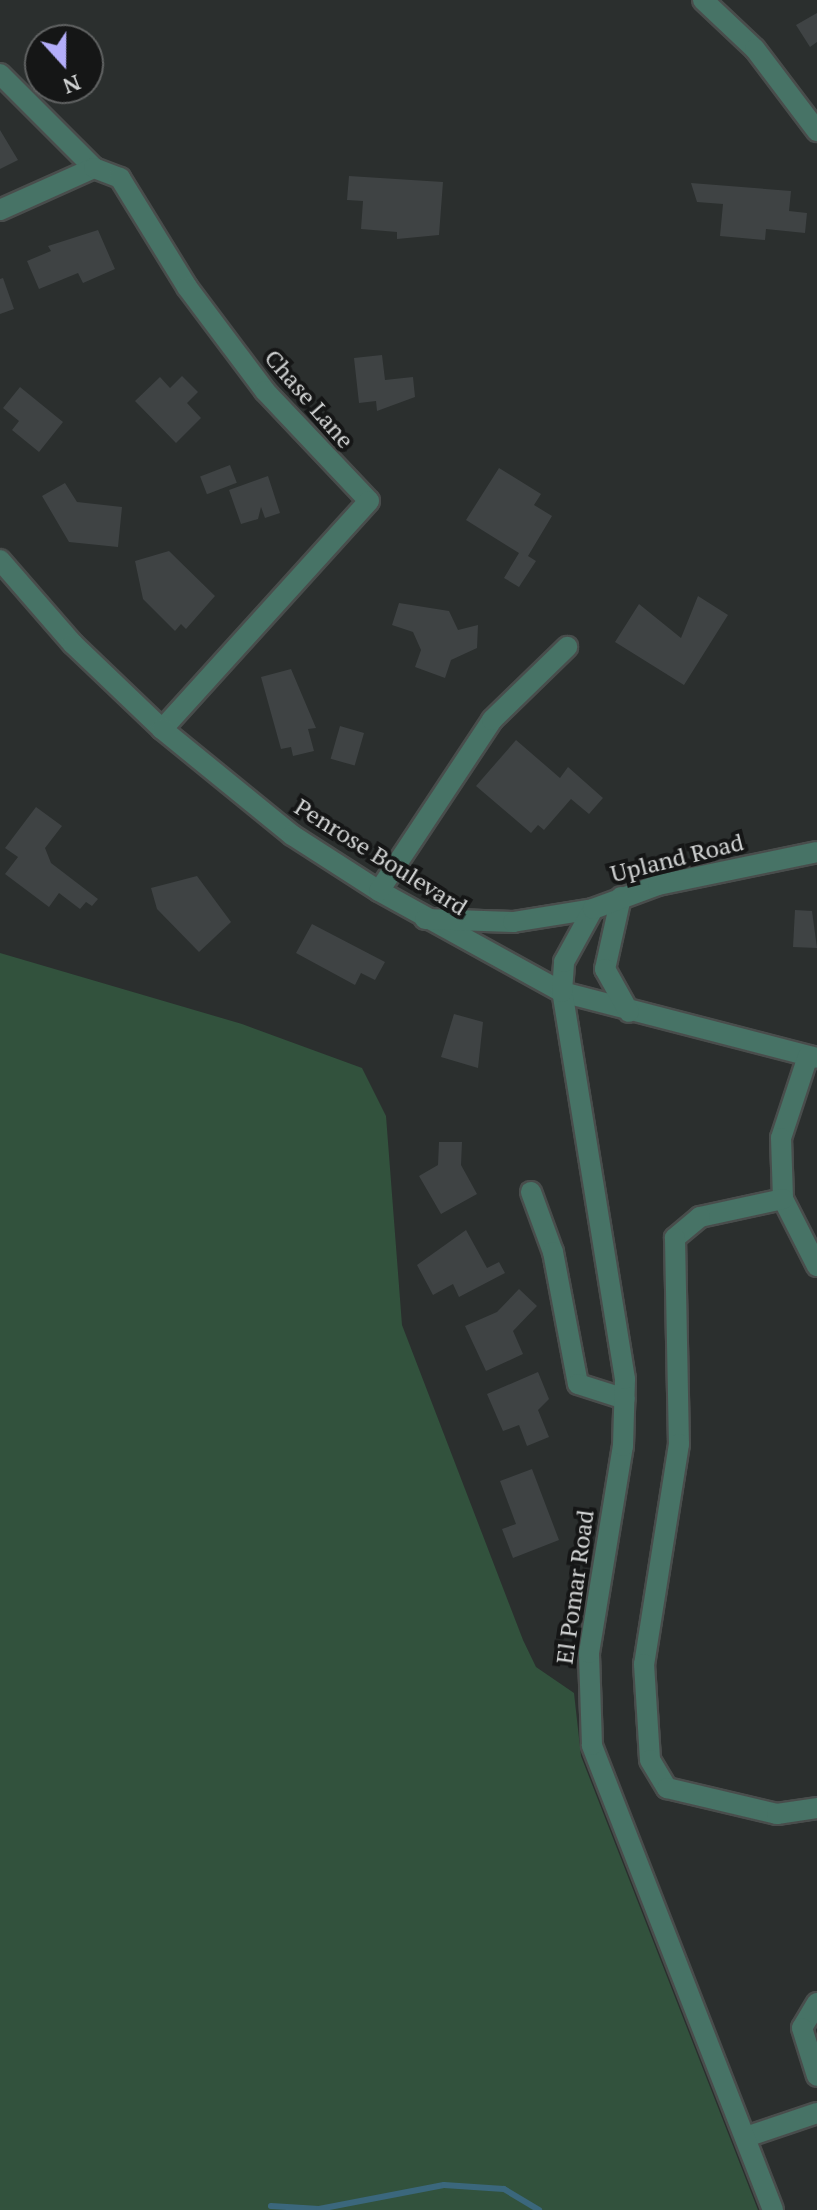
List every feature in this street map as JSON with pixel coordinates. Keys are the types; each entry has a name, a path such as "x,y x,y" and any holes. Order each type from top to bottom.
{"street":[{"path":"703,0 755,49 817,131"},
{"path":"0,74 94,168 0,210"},
{"name":"Chase Lane","path":"94,168 108,170 132,191 215,325 295,426 369,501 162,729"},
{"name":"Penrose Boulevard","path":"0,560 73,644 162,729 292,835 379,891 562,992 629,1012 812,1057"},
{"path":"379,891 492,720 567,647"},
{"name":"Upland Road","path":"562,992 564,962 593,909 621,897 817,852"},
{"path":"621,897 605,969 629,1012"},
{"path":"425,919 513,922 593,909"},
{"name":"El Pomar Road","path":"562,992 615,1289 625,1399 589,1653 592,1745 773,2210"},
{"path":"812,1057 781,1138 783,1199 817,1266"},
{"path":"531,1192 553,1252 578,1384 625,1399"},
{"path":"783,1199 700,1217 675,1238 679,1444 644,1664 650,1760 667,1788 777,1814 817,1808"},
{"path":"817,2003 802,2028 817,2076"},
{"path":"746,2137 817,2113"}],"green space":[{"path":"0,953 242,1024 362,1068 386,1116 402,1325 523,1640 536,1667 574,1693 581,1756 758,2210 0,2210"}],"building":[{"path":"817,13 817,42 810,47 796,25"},
{"path":"0,130 18,160 0,169"},
{"path":"349,176 443,182 439,235 397,239 397,232 361,229 363,201 347,200"},
{"path":"691,183 791,191 789,211 807,213 805,233 766,229 765,240 720,236 723,204 697,202"},
{"path":"98,230 115,269 83,283 78,273 39,289 27,261 51,251 48,246"},
{"path":"3,278 14,309 0,314 0,279"},
{"path":"382,355 385,380 413,377 415,397 377,411 376,401 359,403 354,358"},
{"path":"182,376 198,392 187,403 201,418 176,443 135,401 160,377 170,388"},
{"path":"20,387 63,422 39,452 12,430 19,421 3,408"},
{"path":"230,465 237,483 207,494 200,476"},
{"path":"499,468 541,494 534,505 552,516 528,556 536,561 519,587 504,578 519,553 466,520"},
{"path":"268,476 280,513 265,518 261,507 258,519 241,524 229,490"},
{"path":"65,483 77,502 122,507 118,547 69,542 42,496"},
{"path":"169,551 215,596 186,629 181,624 175,631 143,599 135,561"},
{"path":"698,596 728,615 684,685 615,642 639,604 681,638"},
{"path":"399,603 449,611 458,630 478,625 477,648 451,660 445,678 415,667 421,650 413,632 392,625"},
{"path":"291,669 316,728 308,729 314,751 293,756 291,747 281,749 261,677"},
{"path":"340,726 364,733 355,766 331,759"},
{"path":"516,740 560,778 568,767 603,798 589,814 571,799 544,830 538,825 531,833 476,786"},
{"path":"36,807 62,826 45,848 51,863 98,899 92,906 86,902 80,909 59,893 49,907 5,874 18,857 5,848"},
{"path":"197,876 231,922 199,952 157,909 151,888"},
{"path":"795,910 812,911 817,948 793,947"},
{"path":"312,924 385,962 375,980 361,973 355,985 296,953"},
{"path":"454,1014 483,1022 478,1068 441,1057"},
{"path":"439,1142 462,1142 461,1165 477,1194 441,1214 419,1176 438,1165"},
{"path":"466,1230 487,1268 499,1262 505,1273 459,1297 453,1284 433,1295 417,1265"},
{"path":"519,1289 537,1306 513,1331 523,1354 486,1371 465,1326 497,1312"},
{"path":"538,1372 549,1399 538,1410 549,1437 527,1446 519,1425 503,1431 487,1394"},
{"path":"532,1469 559,1540 513,1558 502,1529 516,1524 500,1481"}],"waterway":[{"path":"271,2206 319,2209 444,2185 504,2189 539,2210"}]}
